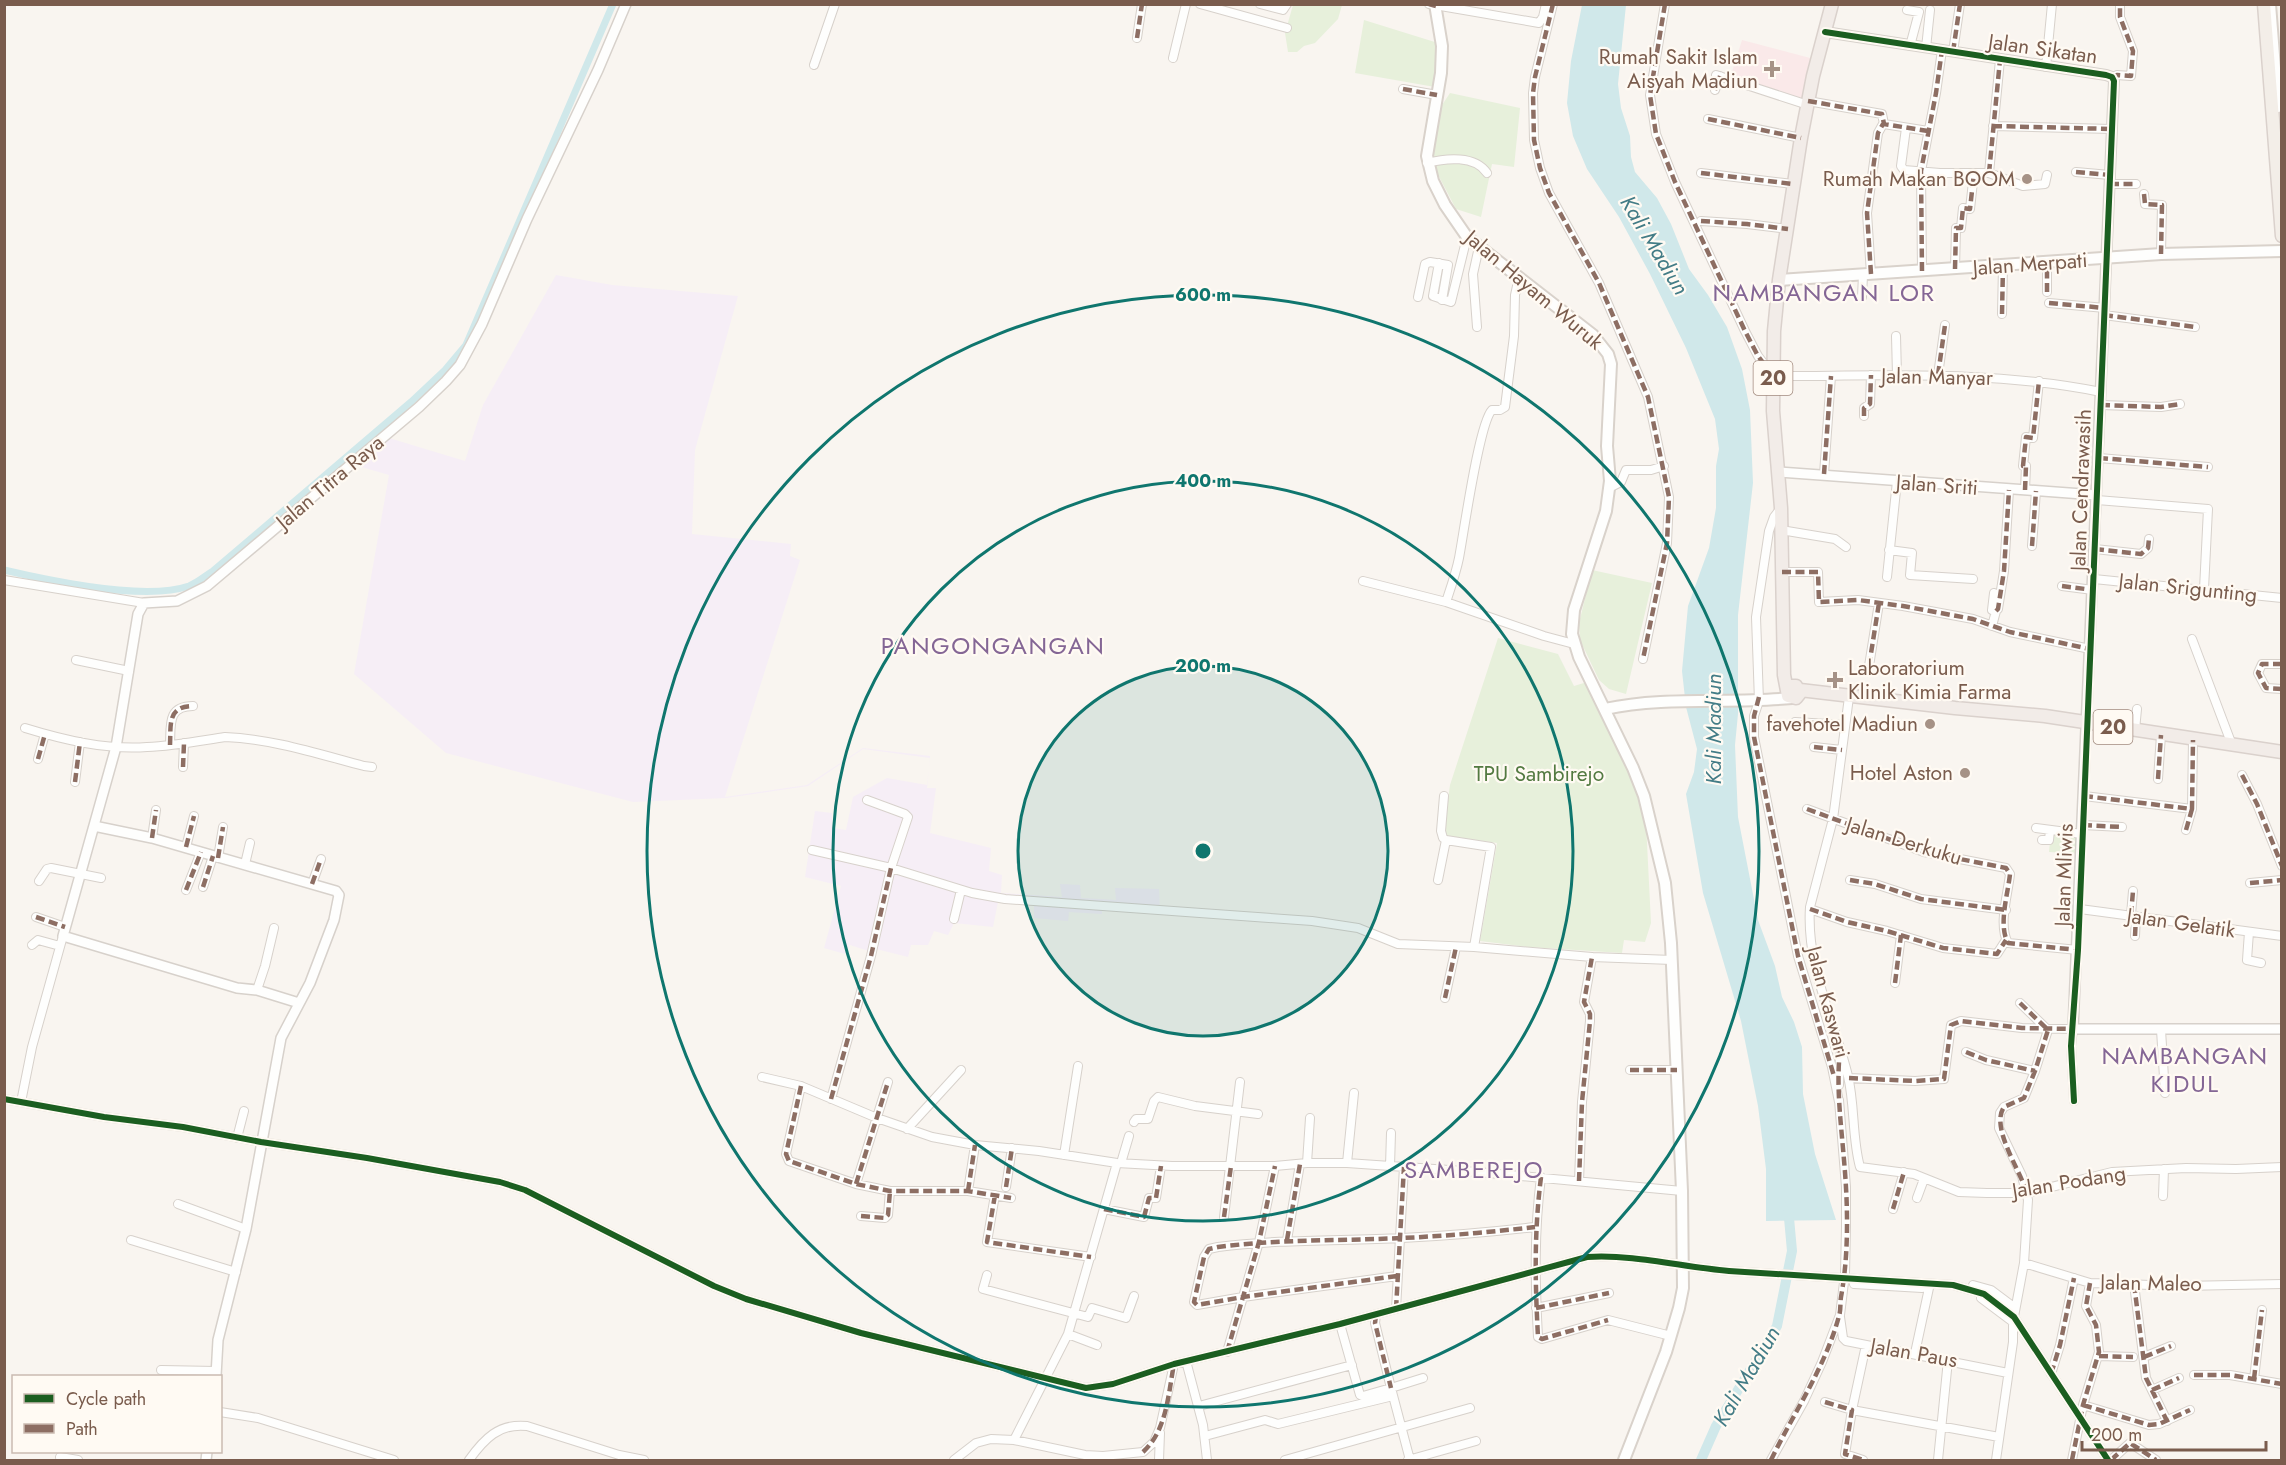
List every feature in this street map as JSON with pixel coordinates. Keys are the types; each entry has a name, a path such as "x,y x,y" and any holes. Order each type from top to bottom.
{"highway":[{"name":"20","path":"1832,4 1801,138 1779,280 1774,331 1773,411 1781,508 1784,666 1793,692 2045,716 2282,752"}],"main road":[{"path":"2264,4 2270,35"},
{"path":"2270,4 2282,236"},
{"name":"Jalan Hayam Wuruk","path":"1433,5 1442,46 1437,95 1428,140 1427,164 1433,181 1445,205 1467,237 1593,335 1608,354 1612,374 1607,446 1609,488 1606,511 1574,610 1572,634 1574,644 1644,796 1665,883 1672,960 1683,1266 1683,1288 1671,1336 1624,1461"},
{"name":"Jalan Merpati","path":"1779,280 2161,254 2282,251"},
{"path":"1605,709 1631,704 1756,700 1793,692"}],"street":[{"name":"Jalan Titra Raya","path":"144,603 181,600 207,586 419,407 453,374 482,324 527,219 598,70 626,4"},
{"path":"814,65 835,4"},
{"path":"1137,38 1142,4"},
{"path":"1173,58 1186,4"},
{"path":"1200,4 1287,28"},
{"path":"1260,4 1279,10 1283,10 1287,4"},
{"path":"1433,5 1539,23 1546,4"},
{"path":"1553,4 1533,93 1534,140 1540,168 1549,193 1599,283 1648,397 1669,497 1667,543 1643,659"},
{"path":"1665,4 1650,95 1656,134 1675,182 1745,331 1758,356 1773,376"},
{"path":"1953,52 1960,4"},
{"path":"2046,67 2052,4"},
{"path":"2112,78 2117,75 2131,75 2133,51 2120,17 2120,4"},
{"path":"1907,10 1920,8 1910,46"},
{"path":"1926,48 1930,10"},
{"name":"Jalan Sikatan","path":"1825,32 2106,75 2112,78 2114,81 2107,258"},
{"path":"1922,271 1921,171 1942,50"},
{"path":"1989,173 2000,60"},
{"path":"1715,90 1718,76 1808,103 1882,114 1883,124 1878,133 1867,213 1867,274 1862,297"},
{"path":"1403,89 1437,95"},
{"path":"1708,119 1801,138"},
{"path":"1883,124 1928,131"},
{"path":"1993,126 2112,129"},
{"path":"1906,128 1901,168 1921,171 1989,173 2027,187 2045,184 2047,175"},
{"path":"1427,164 1454,159 1477,163 1487,173"},
{"path":"2076,172 2136,184"},
{"path":"1701,173 1793,184"},
{"path":"1955,269 1956,228 1961,228 1963,208 1970,208 1974,173"},
{"path":"2144,194 2145,204 2162,205 2161,254"},
{"path":"1701,221 1788,229"},
{"path":"1439,263 1433,296 1452,302 1467,237"},
{"path":"1477,327 1473,274 1479,247"},
{"name":"Jalan Cendrawasih","path":"2087,722 2107,258"},
{"path":"1418,297 1425,264 1430,262 1460,267"},
{"path":"2047,263 2047,292"},
{"path":"1442,300 1448,265"},
{"path":"2002,314 2003,266"},
{"path":"1446,602 1458,559 1488,414 1492,410 1500,410 1505,406 1514,336 1515,295 1519,278"},
{"path":"1436,280 1456,285"},
{"path":"2049,303 2195,327"},
{"path":"1938,375 1945,325"},
{"path":"1896,336 1897,375"},
{"path":"1864,416 1864,408 1870,404 1871,375"},
{"name":"Jalan Manyar","path":"1773,376 1938,375 2039,381 2101,392"},
{"path":"1824,474 1831,376"},
{"path":"2025,490 2026,466 2023,466 2026,437 2032,438 2039,381"},
{"path":"2101,405 2161,407 2180,404"},
{"path":"2099,458 2208,467"},
{"path":"1609,488 1621,482 1626,470 1645,471 1664,466"},
{"name":"Jalan Sriti","path":"1779,472 2025,490 2096,498"},
{"path":"1887,577 1898,482"},
{"path":"1992,626 1998,609 2004,571 2009,490"},
{"path":"2032,546 2036,491"},
{"path":"2096,498 2208,509 2206,589"},
{"path":"1781,508 1768,531 1758,605 1755,636 1754,737 1790,921 1803,975 1832,1067 1839,1102"},
{"path":"1781,530 1835,539 1846,547"},
{"path":"2095,549 2141,554 2148,548 2149,539"},
{"path":"1889,550 1912,553 1910,575 1973,579"},
{"path":"1782,572 1818,572 1819,602 1858,600 1959,616 2031,638 2090,649"},
{"name":"Jalan Srigunting","path":"2094,579 2282,598"},
{"path":"4,580 144,603 138,614 116,747 32,1047 21,1102"},
{"path":"1363,581 1446,602 1574,644"},
{"path":"2062,586 2093,590"},
{"path":"1994,593 1992,610 1996,611"},
{"path":"1869,666 1879,603"},
{"path":"2192,639 2232,745"},
{"path":"76,660 129,670"},
{"path":"2282,664 2262,664 2258,673 2266,688 2282,689"},
{"name":"Jalan Kaswari","path":"1849,697 1833,819 1810,909 1812,953 1829,1017 1849,1078 1860,1167"},
{"path":"170,745 173,715 180,708 193,706"},
{"path":"2135,730 2137,709"},
{"path":"1795,722 1845,725"},
{"name":"Jalan Mliwis","path":"2073,1029 2087,722"},
{"path":"25,728 80,742 116,747 146,747 225,737 237,738 292,746 364,766 372,766"},
{"path":"38,759 45,734"},
{"path":"2158,779 2161,735"},
{"path":"2186,830 2192,809 2193,740"},
{"path":"75,782 80,742"},
{"path":"183,767 184,743"},
{"path":"1814,747 1842,750"},
{"path":"2242,775 2257,804 2282,866"},
{"path":"1444,796 1441,831 1443,838 1491,847 1474,947"},
{"path":"2084,796 2192,809"},
{"path":"831,1099 863,987 891,868 908,815 867,800"},
{"path":"1807,809 1833,819"},
{"path":"152,838 156,810"},
{"path":"186,847 194,816"},
{"name":"Jalan Derkuku","path":"1833,819 1924,852 2006,868 2010,874 2006,910 2006,940"},
{"path":"94,826 152,838 245,864 336,891 339,898 315,971 281,1038 246,1228 218,1340 216,1374 161,1370"},
{"path":"2036,828 2050,830 2122,826"},
{"path":"203,887 215,857 223,827"},
{"path":"2042,840 2049,840 2050,830"},
{"path":"1438,880 1446,840"},
{"path":"245,864 250,843"},
{"path":"812,850 891,868 961,890 1005,899 1312,921 1358,928 1398,944 1672,960"},
{"path":"186,890 201,852"},
{"path":"312,884 321,859"},
{"path":"39,881 51,868 101,878"},
{"path":"1850,880 1884,887 1911,897 2006,910"},
{"path":"2250,883 2282,880"},
{"path":"954,919 961,890"},
{"path":"2133,891 2135,936"},
{"path":"1810,909 1839,920 1943,948 1999,953 2006,940 2012,944 2078,950"},
{"name":"Jalan Gelatik","path":"2080,909 2282,936"},
{"path":"36,917 63,936 237,988 257,990 299,1003"},
{"path":"257,990 274,928"},
{"path":"2249,932 2247,960 2261,963"},
{"path":"1895,983 1901,935"},
{"path":"32,945 38,940 63,936"},
{"path":"1445,998 1456,946"},
{"path":"1579,1181 1582,1101 1590,1021 1590,1014 1584,1002 1592,957"},
{"path":"2020,1003 2048,1030"},
{"path":"1849,1078 1915,1081 1945,1071 1951,1025 1961,1021 2048,1030 2282,1029"},
{"path":"2073,1029 2071,1046 2074,1101"},
{"path":"1996,1461 2014,1316 2024,1263 2027,1193 1999,1128 2000,1113 2004,1107 2024,1097 2048,1030"},
{"path":"2161,1030 2165,1094"},
{"path":"1771,1461 1804,1401 1840,1315 1844,1277 1846,1187 1839,1102 1840,1050"},
{"path":"1966,1052 1986,1060 2035,1071"},
{"path":"1064,1155 1078,1066"},
{"path":"1630,1070 1677,1070"},
{"path":"907,1129 961,1071"},
{"path":"762,1077 801,1086 877,1118 932,1137 975,1145 1119,1163 1161,1166 1275,1166 1347,1162 1682,1191"},
{"path":"856,1184 888,1082"},
{"path":"1224,1217 1232,1166 1240,1082"},
{"path":"801,1086 786,1154 787,1159 856,1184 890,1191 968,1191 1011,1198"},
{"path":"1347,1162 1354,1093"},
{"path":"1134,1122 1136,1119 1148,1119 1154,1101 1158,1097 1195,1106 1258,1114"},
{"path":"4,1099 104,1117 183,1127 500,1182 525,1190 714,1286 746,1299 861,1333 1086,1388 1113,1384 1174,1364 1376,1315 1587,1257 1611,1256 1683,1266 1953,1285 1970,1288 1992,1298 2014,1316"},
{"path":"237,1138 244,1111"},
{"path":"1287,1240 1310,1118"},
{"path":"1390,1166 1391,1133"},
{"path":"1014,1440 1068,1334 1104,1209 1129,1136"},
{"path":"968,1191 975,1145"},
{"path":"1006,1187 1012,1148"},
{"path":"1104,1209 1144,1217 1149,1198 1156,1198 1161,1166"},
{"path":"1227,1352 1259,1242 1275,1166"},
{"path":"1396,1309 1404,1167"},
{"name":"Jalan Podang","path":"1860,1167 1904,1172 1959,1192 2027,1193 2112,1172 2282,1167"},
{"path":"2163,1196 2164,1169"},
{"path":"1893,1209 1904,1172"},
{"path":"1541,1177 1535,1227 1534,1272 1538,1337 1540,1339 1608,1320 1671,1336"},
{"path":"1917,1198 1924,1179"},
{"path":"861,1216 887,1216 890,1191"},
{"path":"995,1195 987,1242 1091,1257"},
{"path":"178,1204 246,1228"},
{"path":"1397,1276 1243,1296 1197,1305 1194,1302 1204,1257 1209,1249 1287,1240 1400,1238 1535,1227"},
{"path":"131,1240 236,1272"},
{"name":"Jalan Maleo","path":"2024,1263 2090,1283 2282,1284"},
{"path":"987,1275 983,1289 1088,1317 1092,1308 1126,1318 1134,1296"},
{"path":"2051,1374 2060,1345 2074,1278"},
{"path":"2014,1316 1975,1295 1953,1289 1855,1279 1952,1281 1990,1290 2014,1316 2110,1461 2130,1443 2152,1459"},
{"path":"2072,1461 2083,1405 2099,1356 2096,1325 2086,1306 2090,1283"},
{"path":"2134,1284 2146,1378 2167,1420"},
{"path":"1915,1353 1929,1288"},
{"path":"1536,1308 1609,1293"},
{"path":"2254,1379 2262,1310"},
{"path":"1376,1315 1375,1323 1409,1460 1476,1442"},
{"name":"Jalan Paus","path":"1840,1315 1843,1338 1866,1345 2008,1373"},
{"path":"1340,1324 1360,1395 1392,1392"},
{"path":"1068,1334 1097,1345"},
{"path":"1863,1461 1845,1454 1866,1345"},
{"path":"2144,1357 2171,1346"},
{"path":"2099,1356 2133,1357"},
{"path":"1938,1461 1948,1360"},
{"path":"1186,1361 1199,1406 1207,1461"},
{"path":"1159,1461 1160,1428 1174,1364"},
{"path":"1199,1406 1352,1365"},
{"path":"2194,1375 2230,1375 2282,1384"},
{"path":"1205,1436 1265,1420 1281,1424 1392,1392 1423,1378"},
{"path":"2152,1390 2179,1378"},
{"path":"1825,1402 1852,1410 1999,1437"},
{"path":"2083,1405 2150,1425 2190,1410"},
{"path":"1285,1461 1470,1408"},
{"path":"222,1412 268,1421 394,1461"},
{"path":"469,1461 491,1434 504,1428 520,1425 644,1461"},
{"path":"954,1461 971,1446 983,1441 1014,1440 1085,1455 1142,1456 1154,1442 1160,1428"},
{"path":"60,1457 78,1461"}],"shaded area":[{"name":"Rumah Sakit Islam Aisyah Madiun","path":"1742,40 1814,59 1805,101 1730,78"},
{"path":"556,275 612,285 738,296 695,450 692,534 791,544 790,556 800,560 725,797 807,785 863,748 930,756 930,758 863,749 808,786 726,798 633,802 446,753 354,674 389,475 358,466 389,438 465,461 483,405"},
{"path":"929,769 927,788 936,788 930,833 991,848 989,871 1002,875 1001,893 1062,897 1060,884 1080,885 1081,898 1116,900 1115,888 1159,889 1160,914 1102,909 1102,914 1069,912 1068,921 1034,918 1034,904 998,902 993,927 954,923 948,935 934,931 928,945 911,945 908,957 876,949 875,953 850,945 845,954 824,948 841,886 805,877 815,811 832,813 832,828 846,830 853,797 887,778 927,785"}],"green space":[{"path":"1293,5 1342,5 1338,19 1315,43 1304,46 1297,52 1288,52 1285,33"},
{"path":"1364,20 1438,43 1435,87 1355,73"},
{"path":"1450,93 1520,108 1514,167 1492,164 1481,217 1456,209 1435,169 1433,145 1438,111"},
{"path":"1592,570 1652,583 1626,694 1609,689 1599,680 1580,640 1579,623"},
{"name":"TPU Sambirejo","path":"1498,638 1558,654 1574,686 1587,682 1633,782 1646,823 1651,923 1645,942 1624,940 1622,953 1529,947 1480,941 1497,843 1443,835 1450,785"},
{"path":"2051,831 2082,834 2081,854 2049,852"}],"water":[{"path":"1582,5 1626,5 1618,84 1621,108 1630,136 1631,157 1635,172 1657,198 1671,224 1689,269 1727,327 1742,369 1750,410 1753,483 1738,615 1738,714 1735,745 1738,817 1758,920 1775,966 1782,997 1794,1022 1802,1047 1803,1094 1815,1154 1836,1220 1766,1221 1766,1169 1758,1106 1741,1021 1703,893 1686,794 1694,772 1697,749 1686,707 1682,671 1688,606 1709,548 1716,508 1716,466 1719,449 1715,419 1686,348 1650,274 1619,217 1587,169 1573,136 1567,103 1571,61"}],"waterway":[{"path":"4,570 98,588 148,591 189,586 213,571 411,402 445,370 466,345 613,4"},
{"name":"Kali Madiun","path":"1701,1460 1716,1426 1777,1326 1792,1251 1788,1207"}],"marked path":[{"path":"1137,38 1142,4"},
{"path":"1429,4 1436,6"},
{"path":"1553,4 1533,93 1534,140 1540,168 1549,193 1599,283 1648,397 1669,497 1667,543 1643,659"},
{"path":"1665,4 1650,95 1656,134 1675,182 1745,331 1758,356 1773,376"},
{"path":"1953,52 1960,4"},
{"path":"2112,78 2117,75 2131,76 2133,51 2120,17 2120,4"},
{"path":"1922,271 1921,171 1942,50"},
{"path":"1989,173 2000,60"},
{"path":"1715,90 1720,76"},
{"path":"1403,89 1437,95"},
{"path":"1808,101 1882,114 1884,124 1928,131"},
{"path":"1708,119 1801,138"},
{"path":"1871,274 1867,213 1878,133 1883,124"},
{"path":"1993,126 2112,129"},
{"path":"2076,172 2110,175"},
{"path":"1701,173 1793,184"},
{"path":"1955,269 1956,228 1961,228 1963,208 1970,209 1974,173"},
{"path":"2110,184 2136,184"},
{"path":"2144,194 2145,204 2162,205 2161,254"},
{"path":"1701,221 1788,229"},
{"path":"2047,263 2047,292"},
{"path":"2002,314 2003,266"},
{"path":"2049,303 2105,308"},
{"path":"2104,315 2195,327"},
{"path":"1938,375 1945,325"},
{"path":"1864,416 1864,408 1870,404 1871,375"},
{"path":"1824,474 1831,376"},
{"path":"2025,490 2026,466 2023,466 2026,437 2033,438 2039,381"},
{"path":"2101,405 2161,407 2180,404"},
{"path":"2099,458 2208,467"},
{"path":"1996,611 2004,571 2009,490"},
{"path":"2032,546 2036,491"},
{"path":"2095,549 2141,554 2148,548 2149,539"},
{"path":"1782,572 1818,572 1819,602 1858,600 1903,606 1973,619 2010,632 2090,649"},
{"path":"2062,586 2093,590"},
{"path":"1869,666 1879,603"},
{"path":"2282,664 2262,664 2258,673 2266,688 2282,689"},
{"path":"1759,697 1754,716 1754,737 1798,956 1834,1076"},
{"path":"170,745 172,718 179,709 193,706"},
{"path":"1795,722 1845,725"},
{"path":"38,759 45,734"},
{"path":"2158,779 2161,735"},
{"path":"2084,796 2192,809 2193,740"},
{"path":"75,782 80,742"},
{"path":"183,767 184,743"},
{"path":"1814,747 1842,750"},
{"path":"2242,775 2257,804 2282,866"},
{"path":"1807,809 1924,852 2006,868 2010,874 2004,909 2005,936 2008,943 2078,950"},
{"path":"2186,830 2192,809"},
{"path":"152,838 156,810"},
{"path":"186,847 194,816"},
{"path":"2083,825 2122,827"},
{"path":"218,858 223,827"},
{"path":"186,890 201,852"},
{"path":"203,887 213,856"},
{"path":"312,884 321,859"},
{"path":"831,1099 871,956 891,868"},
{"path":"1850,880 1875,884 1921,899 2006,910"},
{"path":"2250,883 2282,880"},
{"path":"2131,915 2133,891"},
{"path":"1810,909 1847,922 1943,948 1997,954 2006,940"},
{"path":"2135,936 2136,916"},
{"path":"36,917 65,927"},
{"path":"1895,983 1901,935"},
{"path":"1445,998 1456,947"},
{"path":"1579,1181 1582,1102 1590,1021 1590,1014 1584,1002 1592,957"},
{"path":"2020,1003 2048,1030"},
{"path":"1849,1078 1915,1081 1944,1079 1951,1025 1961,1021 2022,1028 2073,1029"},
{"path":"2027,1193 2003,1137 2001,1115 2004,1107 2024,1098 2048,1030"},
{"path":"1771,1460 1826,1354 1840,1314 1847,1229 1840,1119 1840,1050"},
{"path":"1966,1052 1986,1060 2035,1071"},
{"path":"1630,1070 1677,1070"},
{"path":"856,1184 888,1082"},
{"path":"801,1086 786,1154 789,1161 856,1184 890,1191 968,1191 1011,1198"},
{"path":"968,1191 975,1145"},
{"path":"1006,1187 1012,1148"},
{"path":"1287,1240 1300,1164"},
{"path":"1104,1209 1144,1217 1149,1198 1156,1198 1161,1166"},
{"path":"1224,1217 1231,1166"},
{"path":"1227,1352 1259,1242 1275,1166"},
{"path":"1396,1309 1404,1167"},
{"path":"1893,1209 1904,1172"},
{"path":"1541,1177 1536,1257 1538,1337 1542,1339 1608,1320"},
{"path":"861,1216 885,1218 888,1215 890,1191"},
{"path":"995,1195 987,1242 1091,1257"},
{"path":"1397,1276 1197,1305 1194,1302 1204,1257 1209,1249 1218,1247 1287,1241 1435,1236 1535,1227"},
{"path":"2051,1374 2060,1345 2074,1278"},
{"path":"2072,1460 2083,1405 2099,1352 2096,1325 2086,1306 2090,1283"},
{"path":"2134,1284 2146,1378 2167,1421"},
{"path":"1536,1308 1609,1293"},
{"path":"2254,1379 2262,1310"},
{"path":"1376,1315 1375,1323 1391,1388"},
{"path":"2144,1357 2171,1346"},
{"path":"2099,1356 2133,1357"},
{"path":"1143,1452 1162,1423 1174,1364"},
{"path":"2194,1375 2230,1375 2282,1384"},
{"path":"2152,1390 2179,1378"},
{"path":"1825,1402 1852,1410 1845,1454 1863,1460"},
{"path":"2083,1405 2149,1425 2159,1424 2190,1410"},
{"path":"2111,1460 2130,1443 2156,1460"}],"cycle path":[{"path":"1825,32 2106,75 2112,77 2114,81 2078,950 2071,1046 2074,1101"},
{"path":"4,1099 104,1117 183,1127 500,1182 525,1190 714,1286 746,1299 861,1333 1086,1388 1113,1384 1174,1364 1340,1324 1587,1257 1623,1257 1729,1271 1953,1285 1984,1294 2014,1317 2108,1460"}],"place":[{"name":"Rumah Sakit Islam Aisyah Madiun","path":"1772,69"},
{"name":"Rumah Makan BOOM","path":"2027,179"},
{"name":"Laboratorium Klinik Kimia Farma","path":"1835,680"},
{"name":"favehotel Madiun","path":"1930,724"},
{"name":"Hotel Aston","path":"1965,773"}],"district":[{"name":"NAMBANGAN LOR","path":"1824,292"},
{"name":"PANGONGANGAN","path":"993,645"},
{"name":"NAMBANGAN KIDUL","path":"2185,1069"},
{"name":"SAMBEREJO","path":"1474,1169"}]}
